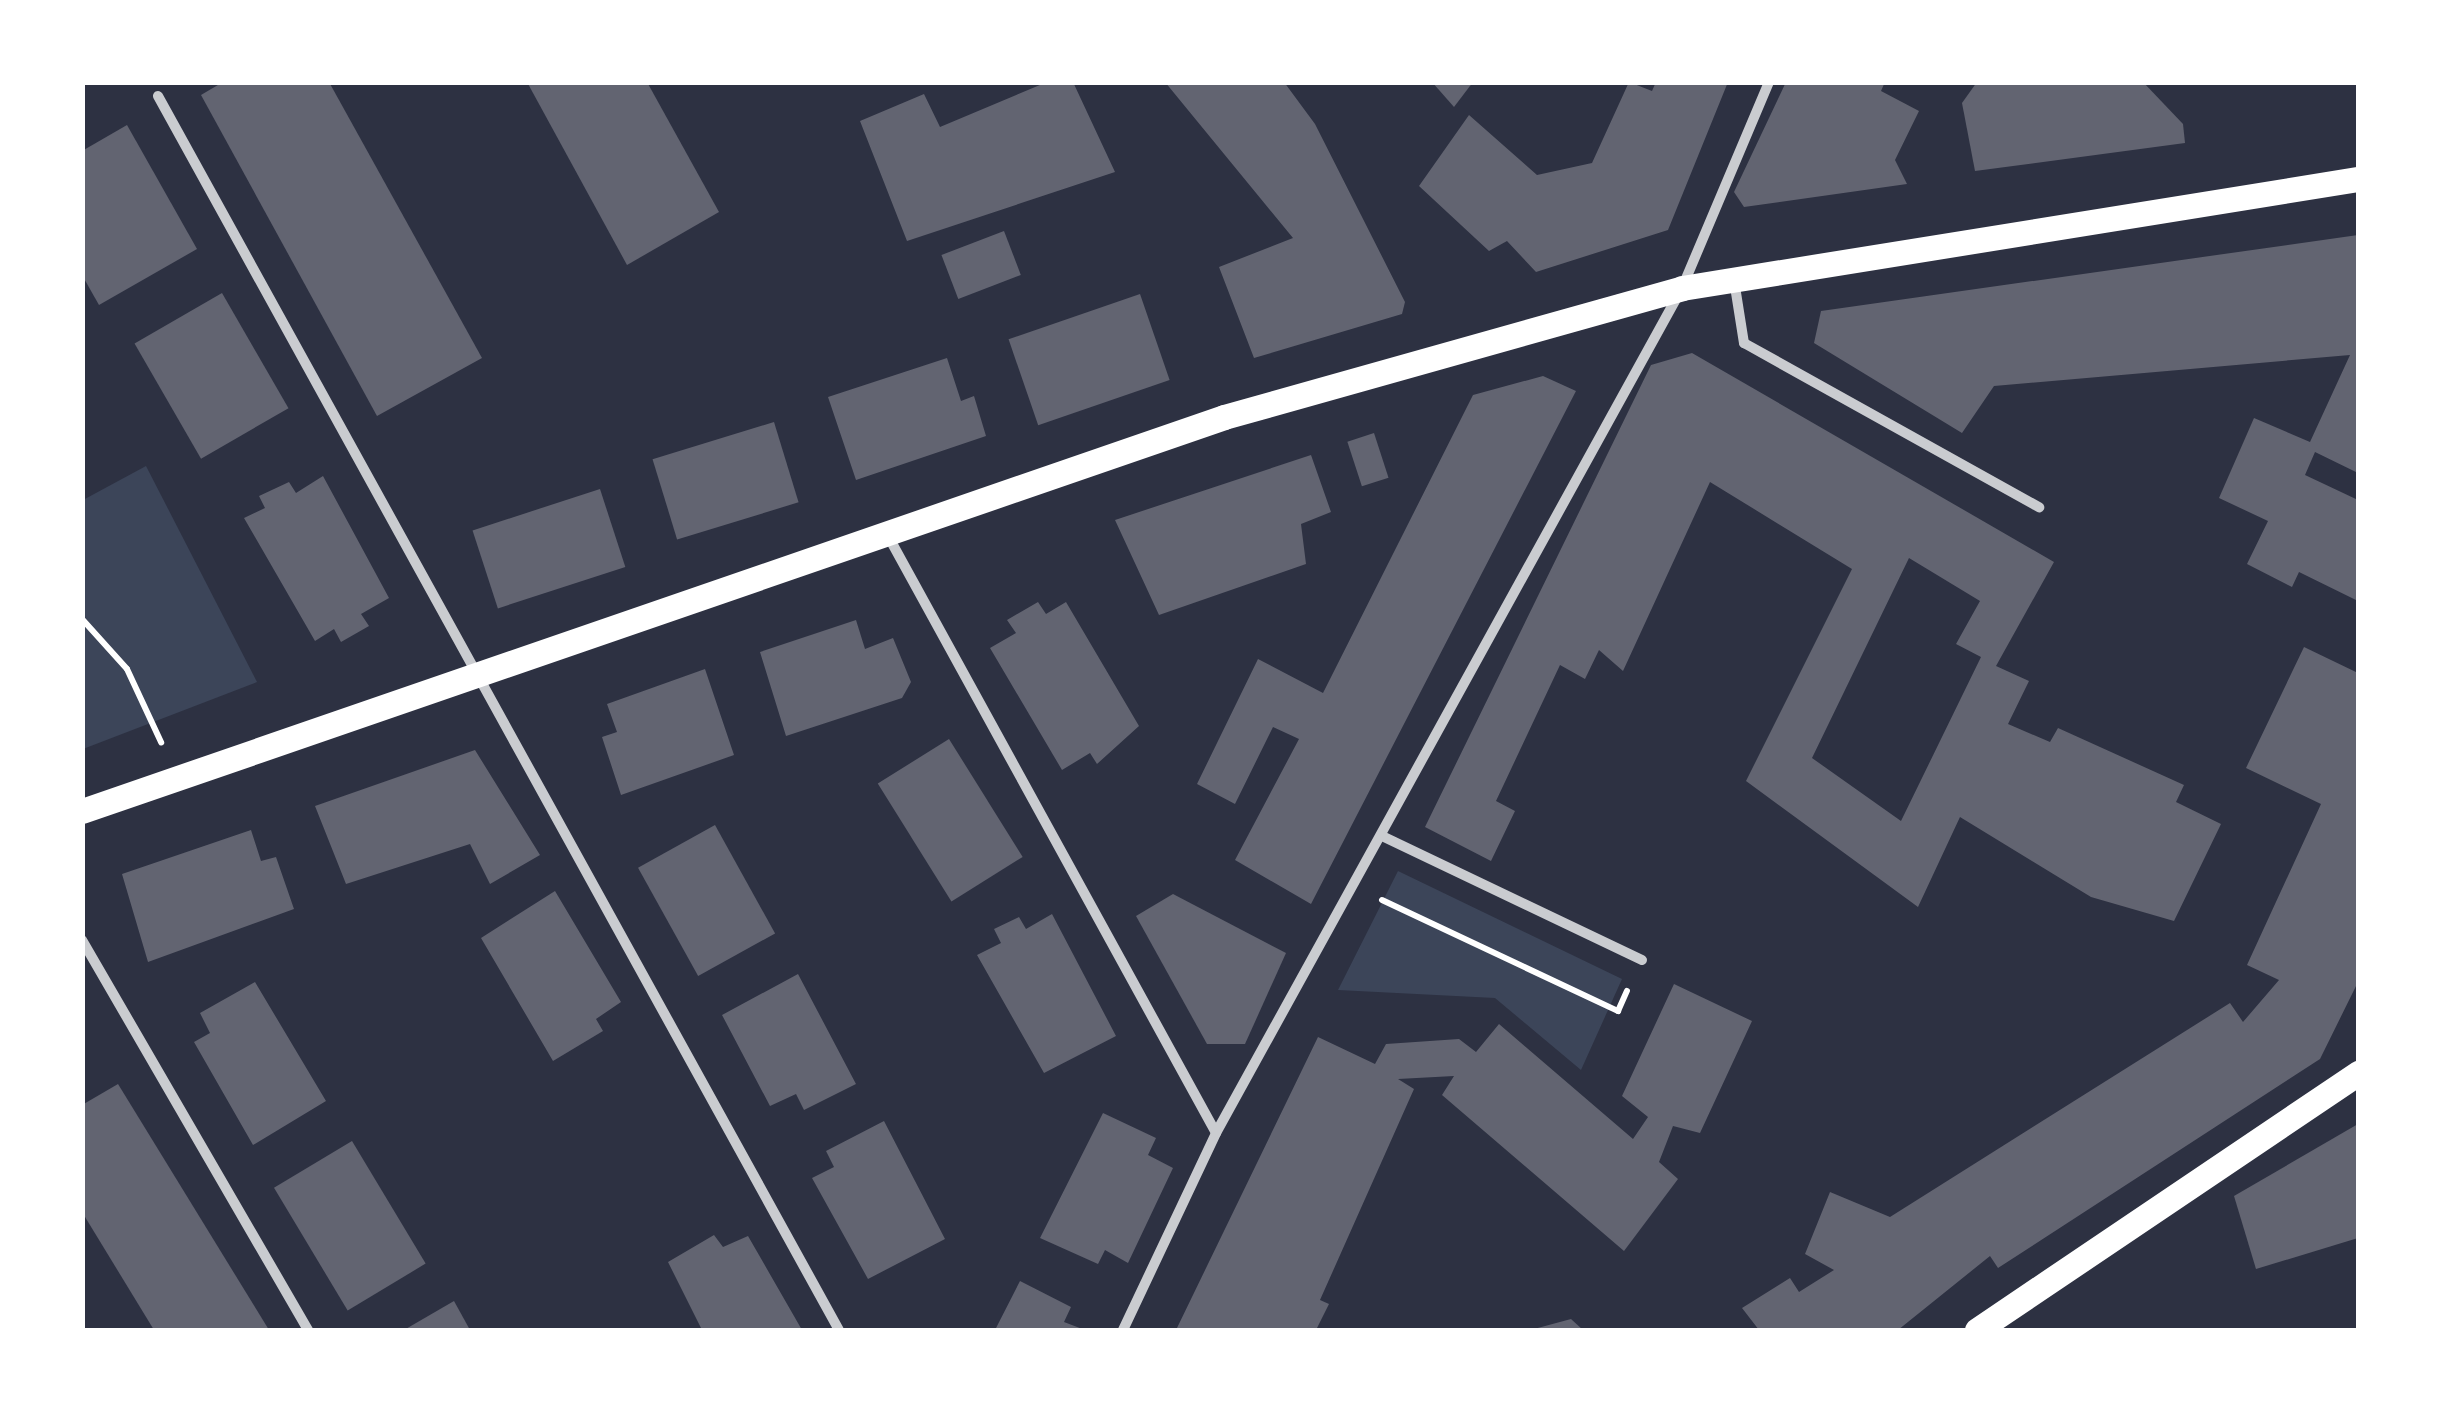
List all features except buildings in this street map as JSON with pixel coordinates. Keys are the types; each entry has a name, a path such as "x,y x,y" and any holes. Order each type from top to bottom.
{"main road":[{"path":"82,811 476,670 1224,418 1682,288 2358,179"},
{"path":"1976,1330 2358,1073"}],"street":[{"path":"1124,1330 1216,1134 1682,288 1770,82"},
{"path":"158,96 839,1330"},
{"path":"1734,279 1744,342 2039,507"},
{"path":"887,532 1216,1134"},
{"path":"1382,836 1642,960"},
{"path":"82,940 308,1330"}],"path":[{"path":"82,619 103,632 127,669 176,778"},
{"path":"1354,887 1618,1011 1642,960"}],"shaded area":[{"path":"146,466 257,682 83,749 83,500"},
{"path":"1398,871 1622,979 1581,1070 1495,998 1338,990"}]}
